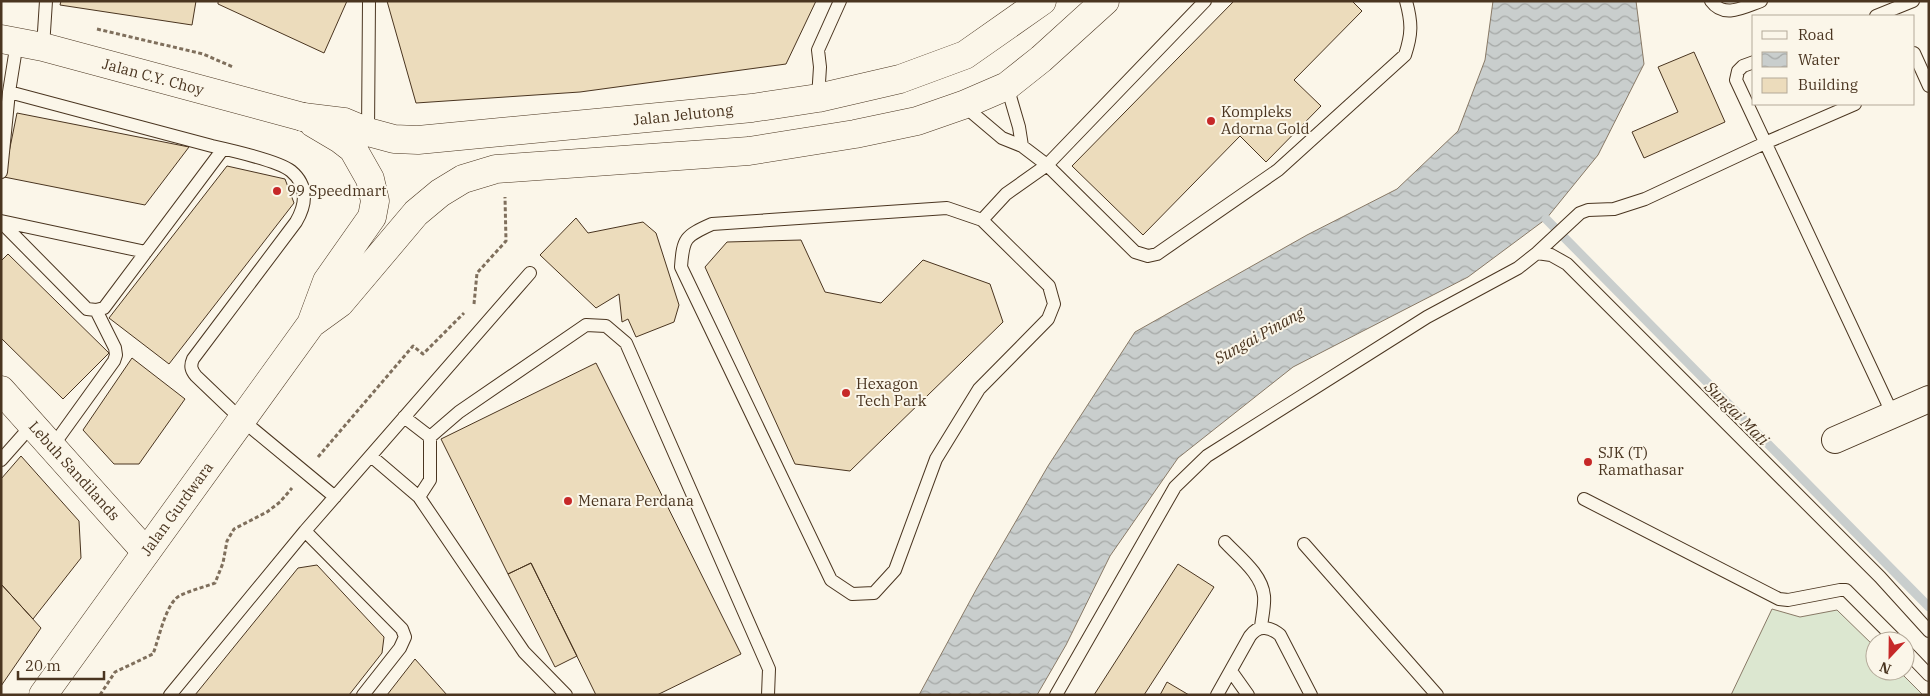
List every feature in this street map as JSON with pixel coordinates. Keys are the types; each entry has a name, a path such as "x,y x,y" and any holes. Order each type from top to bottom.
{"main road":[{"name":"Jalan Jelutong","path":"303,117 344,122 368,132 394,139 418,140 752,108 818,98 900,79 965,55 1042,1"},
{"path":"963,105 1007,86 1041,59 1105,1"},
{"name":"Jalan C.Y. Choy","path":"20,42 303,117"},
{"name":"Jalan Gurdwara","path":"311,324 340,303 416,213 440,193 463,180 496,169 750,151 855,134 917,121 963,105"},
{"name":"Jalan Gurdwara","path":"44,695 311,324 327,281 372,217 375,201 370,179 352,149 340,139 303,117"},
{"name":"Lebuh Sandilands","path":"1,390 146,552"}],"street":[{"path":"1835,440 1929,399"}],"lane":[{"path":"1,172 9,92 20,42 46,1"},
{"path":"368,132 369,1"},
{"path":"818,98 820,68 818,50 840,1"},
{"path":"982,220 1006,194 1048,165 1205,1"},
{"path":"963,105 1002,138 1022,146 1048,165 1136,252 1148,256 1157,254 1278,170 1404,55 1411,38 1411,18 1406,1"},
{"path":"1711,1 1720,10 1728,11 1761,1"},
{"path":"1883,15 1896,13 1913,1"},
{"path":"1915,56 1922,75 1929,86"},
{"path":"1752,63 1743,66 1738,71 1736,80 1893,414"},
{"path":"1007,86 1019,127 1022,146"},
{"path":"9,92 270,162 291,171 301,184 306,198 304,210 193,359 191,365 192,371 196,376 242,420 335,496"},
{"path":"1056,695 1175,486 1207,456 1427,317 1518,268 1580,213 1588,210 1614,209 1645,199 1765,143 1853,105"},
{"path":"1,221 87,309 96,310 104,308 223,149"},
{"path":"947,208 982,220 1050,286 1054,304 1048,319 979,389 936,459 895,570 874,593 852,594 831,580 681,267 682,246 693,233 712,224 947,208"},
{"path":"1,221 146,252"},
{"path":"1537,253 1551,255 1567,264 1880,577 1929,631"},
{"path":"170,695 335,496 530,272"},
{"path":"52,447 114,361 116,355 115,348 96,310"},
{"path":"419,497 430,480 430,437 459,412 586,325 606,326 626,343 630,352 769,669 768,695"},
{"path":"404,417 430,437"},
{"path":"1,460 32,425"},
{"path":"371,456 419,497 524,652 566,695"},
{"path":"1584,499 1779,599 1788,600 1846,590 1887,631"},
{"path":"305,532 402,629 405,636 400,648 364,695"},
{"path":"1225,542 1261,583 1264,596 1261,627"},
{"path":"1304,544 1437,695"},
{"path":"1217,695 1250,636 1254,630 1261,627 1274,630 1280,635 1311,695"},
{"path":"1915,660 1929,675"},
{"path":"1231,671 1248,695"}],"path":[{"path":"100,695 115,672 153,654 161,634 165,613 179,595 215,583 223,562 227,542 234,529 267,512 280,502 413,346 423,354 475,303 477,273 506,241 505,192"}],"green space":[{"path":"1772,609 1800,617 1837,610 1865,637 1865,681 1909,681 1923,695 1731,695"}],"water":[{"name":"Sungai Pinang","path":"1493,1 1636,1 1644,64 1598,155 1546,219 1468,277 1293,367 1178,458 1110,556 1066,645 1037,695 919,695 977,588 1048,466 1135,332 1307,235 1397,189 1458,131 1485,60"}],"building":[{"path":"61,1 196,1 192,25 60,5"},
{"path":"218,1 347,1 324,53 218,4"},
{"path":"387,1 816,1 786,64 580,92 416,103"},
{"name":"Kompleks Adorna Gold","path":"1234,1 1352,1 1362,11 1294,80 1321,106 1266,162 1240,136 1143,235 1072,166"},
{"path":"1694,52 1725,122 1644,158 1632,132 1678,112 1658,67"},
{"path":"17,113 189,147 145,205 4,177"},
{"path":"227,166 285,179 294,203 169,364 109,318"},
{"path":"576,218 588,233 643,222 656,233 679,305 674,322 636,337 628,319 622,322 619,294 596,308 540,255"},
{"name":"Hexagon Tech Park","path":"801,240 825,292 881,303 923,260 990,284 1003,322 850,471 795,464 705,267 727,242"},
{"path":"8,254 109,353 63,399 1,338 1,261"},
{"path":"132,358 185,399 139,464 114,464 83,430"},
{"name":"Menara Perdana","path":"596,363 741,654 657,695 596,695 531,563 508,574 441,439"},
{"path":"21,456 79,521 81,558 33,619 1,584 1,479"},
{"path":"531,563 577,656 555,667 508,574"},
{"path":"1178,564 1214,587 1144,695 1094,695"},
{"path":"317,565 384,637 382,653 349,695 195,695 298,568"},
{"path":"1,584 41,628 1,686"},
{"path":"415,659 447,695 387,695"},
{"path":"1167,682 1189,695 1160,695"}],"waterway":[{"name":"Sungai Mati","path":"1546,219 1929,607"}],"place":[{"name":"Kompleks Adorna Gold","path":"1211,121"},
{"name":"99 Speedmart","path":"277,191"},
{"name":"Hexagon Tech Park","path":"846,393"},
{"name":"SJK (T) Ramathasar","path":"1588,462"},
{"name":"Menara Perdana","path":"568,501"}]}
